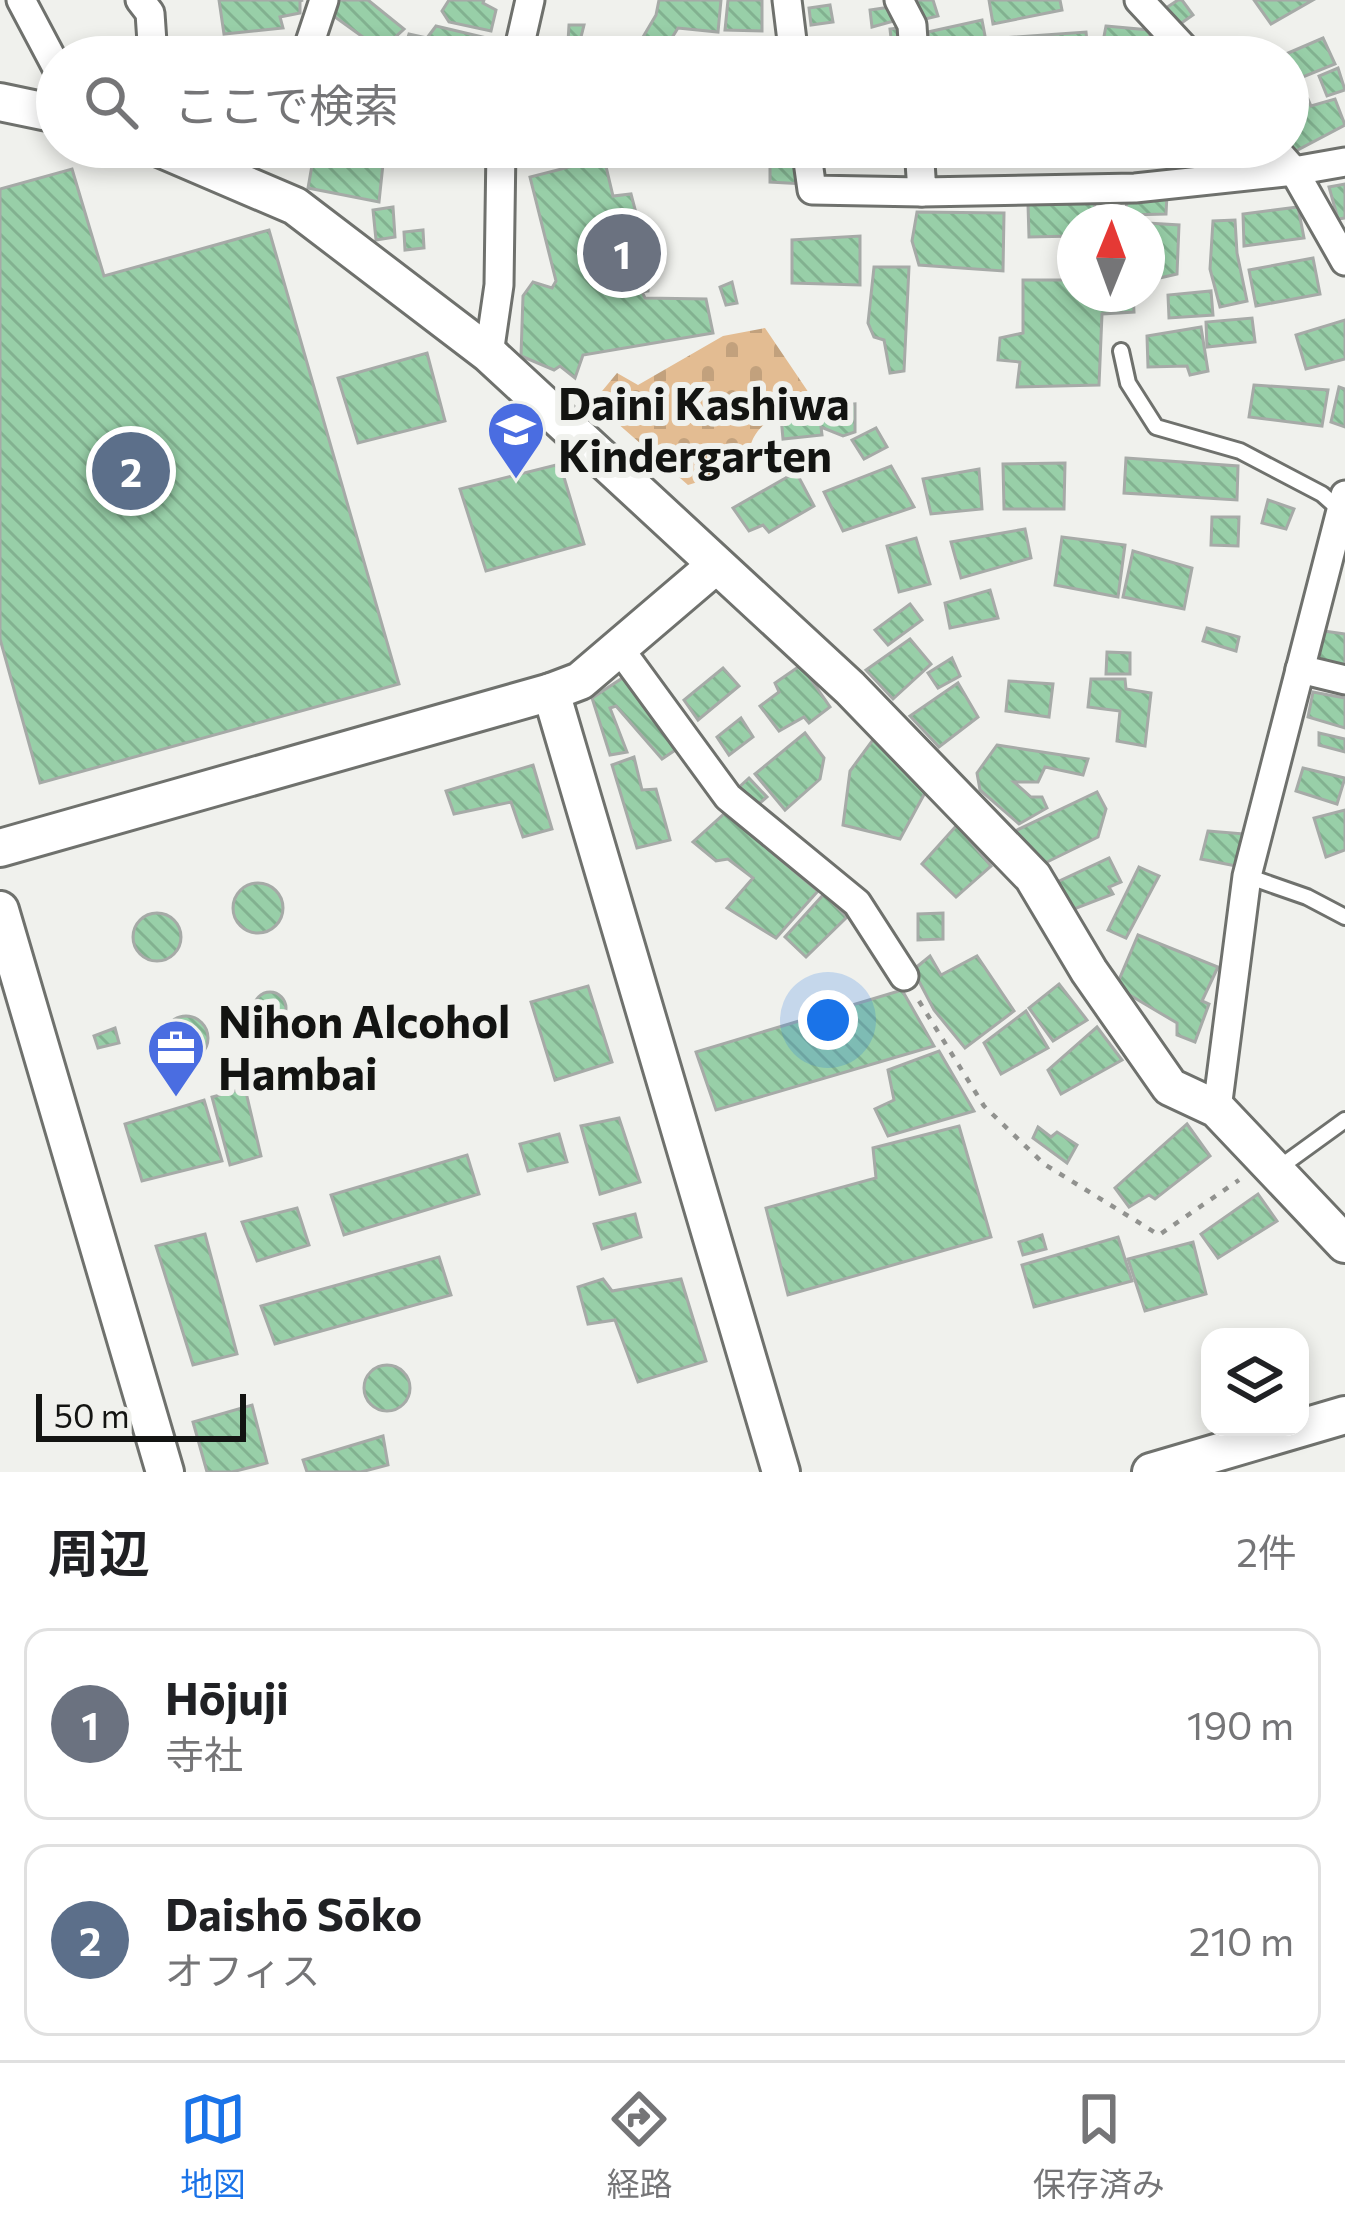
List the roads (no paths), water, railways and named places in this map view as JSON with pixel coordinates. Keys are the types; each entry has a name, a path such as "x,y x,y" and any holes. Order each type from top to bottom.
{"street":[{"path":"21,0 40,36"},
{"path":"143,0 150,13 152,36"},
{"path":"312,36 324,0"},
{"path":"522,36 530,0"},
{"path":"787,0 791,36"},
{"path":"899,0 913,36"},
{"path":"1139,0 1172,36"},
{"path":"0,103 36,110"},
{"path":"809,168 812,190 922,192 1135,188 1345,162"},
{"path":"207,168 295,206 489,354 850,688 1033,878 1170,1088 1217,1109 1345,1244"},
{"path":"489,354 499,285 501,168"},
{"path":"920,168 922,192"},
{"path":"1292,168 1345,261"},
{"path":"1217,1109 1247,876 1343,503"},
{"path":"0,848 580,681 716,565"},
{"path":"619,648 728,797 857,903 904,976"},
{"path":"1300,669 1345,680"},
{"path":"551,692 782,1472"},
{"path":"0,910 165,1472"},
{"path":"1151,1472 1345,1415"}],"lane":[{"path":"1121,351 1128,382 1156,427 1240,451 1343,503"},
{"path":"1247,876 1307,897 1345,917"},
{"path":"1271,1166 1345,1120"}],"place":[{"name":"Hōjuji","path":"622,253"},
{"name":"Daishō Sōko","path":"131,471"},
{"name":"Daini Kashiwa Kindergarten","path":"516,481"},
{"name":"Nihon Alcohol Hambai","path":"176,1099"}]}
